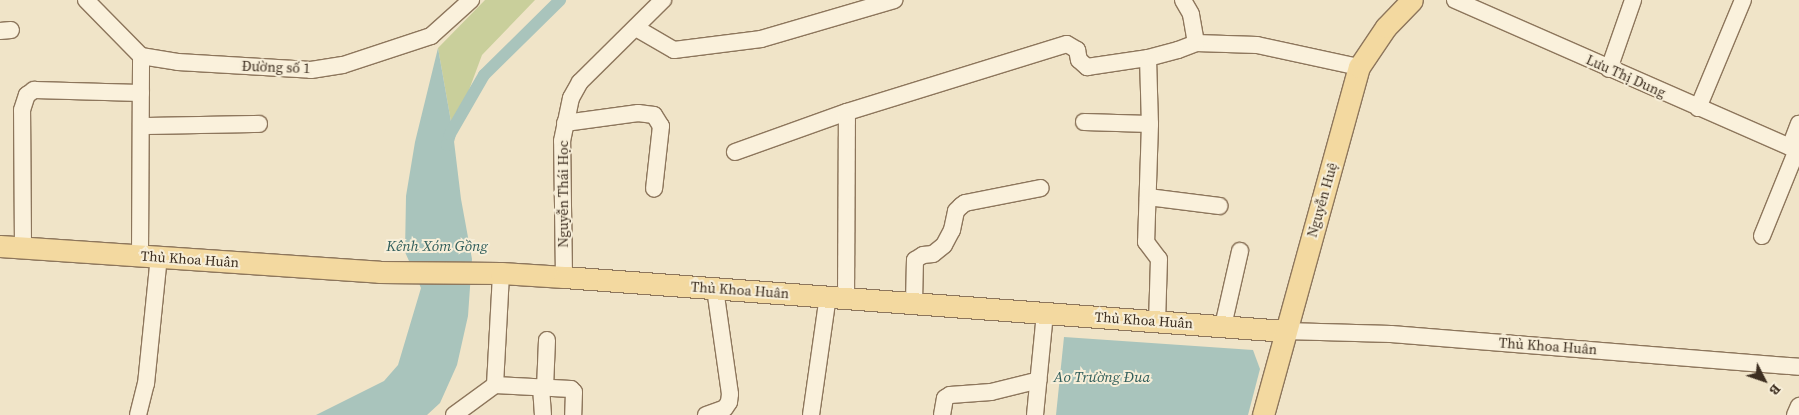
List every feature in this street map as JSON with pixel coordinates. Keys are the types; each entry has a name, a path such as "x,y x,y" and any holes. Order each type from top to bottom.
{"main road":[{"name":"Nguyễn Huệ","path":"1263,415 1359,67 1386,26 1412,0"},
{"name":"Thủ Khoa Huân","path":"0,246 379,272 494,273 564,277 1285,331"}],"street":[{"path":"86,0 141,56 141,126 150,256 147,376 138,415"},
{"name":"Đường số 1","path":"141,56 178,62 311,70 343,65 431,36 471,0"},
{"name":"Nguyễn Thái Học","path":"564,277 562,141 564,123 571,98 580,82 664,0"},
{"path":"636,28 674,50 760,39 894,0"},
{"path":"1183,0 1191,14 1196,43"},
{"name":"Lưu Thị Dung","path":"1455,0 1608,69 1795,149"},
{"path":"1608,69 1633,0"},
{"path":"1698,108 1742,0"},
{"path":"735,152 848,112 1067,44 1077,50 1082,65 1086,67 1148,58 1196,43 1257,45 1359,67"},
{"path":"1148,58 1150,124 1146,242 1158,257 1160,264 1156,322"},
{"path":"23,247 22,110 27,95 34,90 141,93"},
{"path":"811,415 837,297 848,112"},
{"path":"564,123 638,113 654,115 662,126 654,189"},
{"path":"1084,122 1150,124"},
{"path":"141,126 259,124"},
{"path":"1762,236 1795,149 1799,124"},
{"path":"914,303 915,260 923,255 933,254 944,245 952,230 956,211 960,206 965,203 1041,188"},
{"path":"1148,197 1219,206"},
{"path":"1223,326 1240,251"},
{"path":"494,273 495,385"},
{"path":"706,415 725,408 729,402 730,394 716,288"},
{"path":"1036,415 1045,313"},
{"name":"Thủ Khoa Huân","path":"1285,331 1391,334 1799,367"},
{"path":"543,415 546,340"},
{"path":"942,415 945,398 950,395 991,392 1040,380"},
{"path":"454,415 495,385 570,390 574,392 573,415"},
{"path":"1795,415 1799,406"}],"green space":[{"path":"485,0 535,0 482,55 453,133 438,48"}],"water":[{"name":"Kênh Xóm Gồng","path":"438,48 472,259 468,316 457,365 440,403 427,415 316,415 384,381 398,365 421,288 405,252 406,196 415,142"},
{"name":"Ao Trường Đua","path":"1064,337 1253,350 1260,369 1248,415 1056,415"}],"waterway":[{"path":"447,145 450,134 484,75 560,0"}]}
